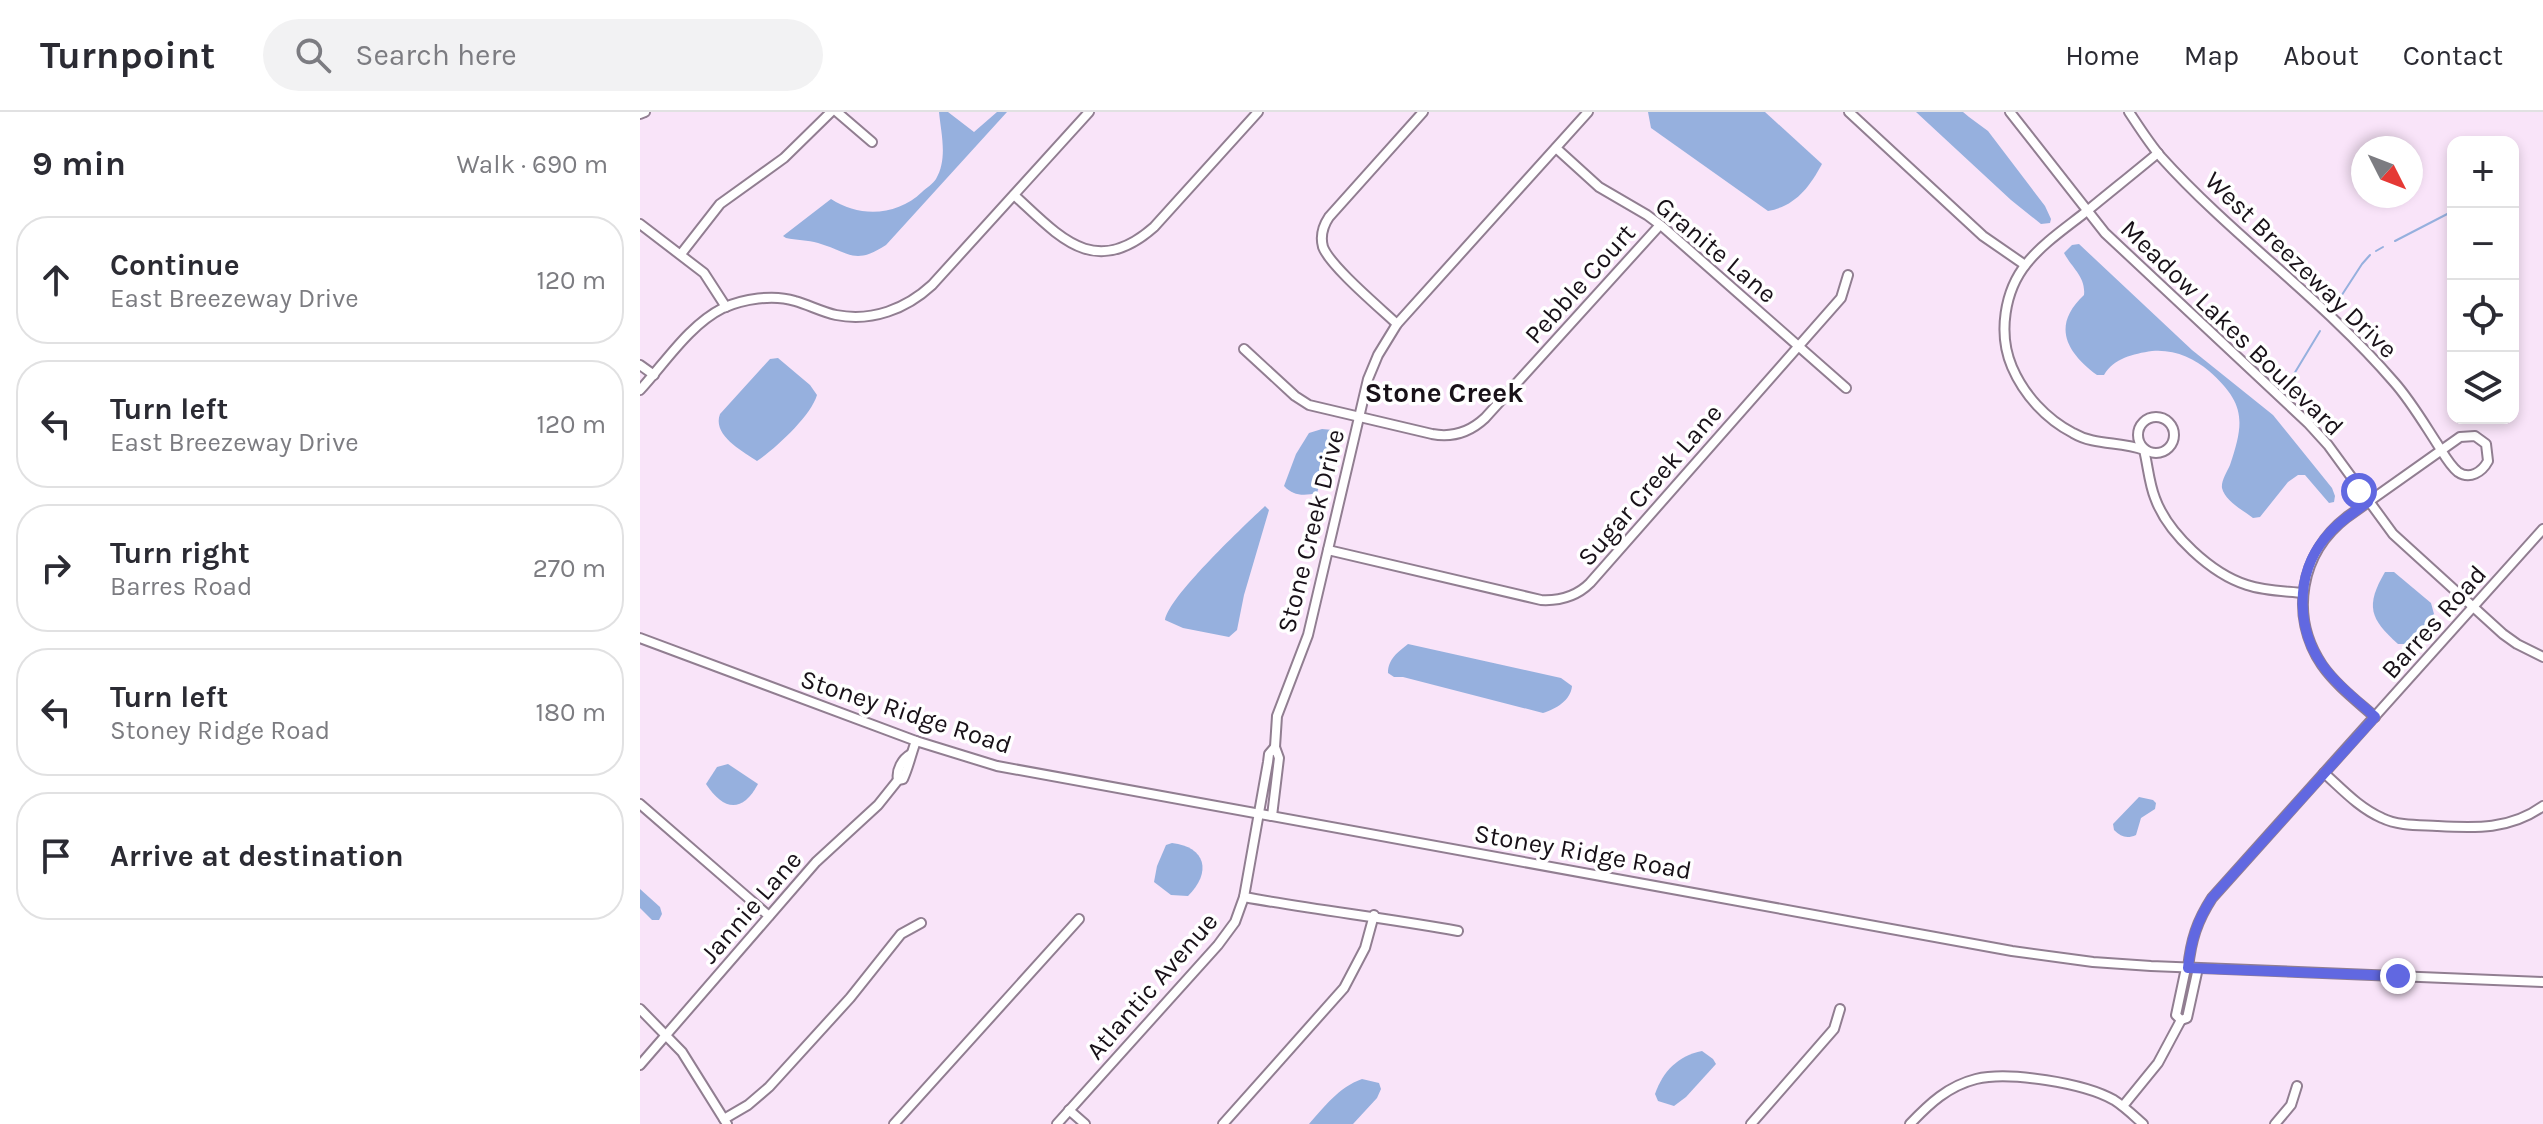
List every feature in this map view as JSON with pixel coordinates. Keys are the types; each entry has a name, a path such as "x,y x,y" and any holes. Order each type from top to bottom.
{"street":[{"path":"681,254 720,204 784,158 834,112 872,142"},
{"path":"640,390 700,324 726,307 745,301 779,298 842,316 868,316 897,309 915,299 932,285 1089,112"},
{"path":"1242,112 1251,120"},
{"path":"1014,195 1074,246 1094,251 1122,247 1154,227 1258,112"},
{"path":"1397,324 1333,262 1326,253 1322,236 1329,217 1423,112"},
{"name":"Stone Creek Drive","path":"1272,816 1279,758 1275,747 1277,716 1308,635 1373,364 1397,324 1588,112"},
{"path":"1849,112 1983,236 2025,265"},
{"name":"Meadow Lakes Boulevard","path":"2010,112 2105,233 2319,434 2401,543 2510,639 2543,657"},
{"name":"West Breezeway Drive","path":"2129,112 2158,153 2381,367 2404,394 2441,451 2458,471 2468,475 2481,471 2489,456 2484,441 2470,435 2460,437 2441,451 2368,502 2341,522 2323,541 2309,567 2303,593"},
{"name":"Granite Lane","path":"1556,148 1599,187 1660,225 1846,388"},
{"path":"2158,153 2025,265 2010,295 2005,335 2010,362 2023,389 2054,421 2073,433 2101,443 2144,450 2158,452 2168,448 2174,438 2170,423 2155,417 2143,422 2138,435 2144,450 2153,493 2161,513 2180,538 2228,577 2250,586 2303,593 2305,627 2320,661 2336,681 2375,717"},
{"path":"640,224 708,278 726,307"},
{"name":"Pebble Court","path":"1244,349 1305,403 1441,436 1460,434 1485,418 1660,225"},
{"name":"Sugar Creek Lane","path":"1328,550 1534,599 1556,600 1574,595 1590,583 1841,298 1848,275"},
{"path":"640,365 654,375"},
{"name":"Barres Road","path":"2181,1020 2176,1015 2191,942 2196,925 2212,898 2543,529"},
{"name":"Stoney Ridge Road","path":"640,638 916,741 997,766 2012,951 2093,962 2187,968 2543,982"},
{"name":"Jannie Lane","path":"640,1065 816,862 884,799 898,780 896,774 904,758 911,754 916,741"},
{"name":"Stone Creek Drive","path":"1259,814 1269,754 1275,747"},
{"path":"2324,773 2363,808 2387,821 2403,824 2488,827 2521,819 2543,806"},
{"path":"640,804 769,916"},
{"name":"Atlantic Avenue","path":"1057,1124 1225,936 1237,918 1244,897 1259,814"},
{"path":"1244,897 1304,908 1374,915 1458,931"},
{"path":"1223,1124 1338,997 1360,960 1374,915"},
{"path":"894,1124 1079,919"},
{"path":"640,1009 686,1058 726,1121 769,1087 850,998 901,934 921,923"},
{"path":"2123,1106 2158,1063 2181,1020 2187,1018 2198,968"},
{"path":"1754,1123 1834,1029 1840,1009"},
{"path":"1910,1124 1948,1091 1995,1076 2080,1087 2106,1096 2143,1124"},
{"path":"2275,1124 2291,1105 2297,1086"},
{"path":"1069,1110 1085,1124"}],"water":[{"path":"939,112 948,112 974,132 997,112 1007,112 886,245 859,256 783,236 831,199 854,209 878,212 912,200 933,183 940,171 943,146"},
{"path":"1648,112 1765,112 1822,164 1800,195 1778,209 1768,211 1651,128"},
{"path":"1916,112 1963,112 1988,131 2045,206 2050,223 2041,224 2011,200"},
{"path":"2079,244 2192,350 2273,415 2332,488 2334,502 2329,503 2305,475 2298,475 2288,482 2260,517 2253,518 2231,501 2222,485 2238,436 2239,414 2230,393 2221,382 2190,358 2168,351 2145,352 2131,355 2108,369 2104,375 2097,375 2077,357 2066,337 2066,327 2074,306 2084,295 2084,289 2081,278 2064,253 2072,245"},
{"path":"778,358 810,385 817,395 800,422 757,461 724,435 720,429 720,414 770,359"},
{"path":"1333,430 1334,436 1317,493 1303,495 1291,492 1284,486 1296,454 1309,433"},
{"path":"1265,506 1269,510 1237,630 1229,637 1183,628 1165,620 1179,595 1193,579"},
{"path":"2385,572 2394,572 2431,603 2434,614 2408,644 2398,644 2376,619 2373,603"},
{"path":"1408,644 1561,678 1572,686 1571,691 1562,703 1543,713 1394,677 1388,673 1390,664"},
{"path":"728,764 758,784 752,794 739,804 732,805 719,799 706,784 717,767"},
{"path":"2139,797 2153,800 2155,809 2141,818 2136,835 2122,836 2114,830 2113,824"},
{"path":"1172,843 1192,850 1202,862 1200,878 1188,896 1171,895 1154,882 1166,845"},
{"path":"640,889 660,907 662,914 659,920 652,920 640,908"},
{"path":"1702,1051 1716,1064 1674,1106 1658,1101 1655,1094 1667,1072 1679,1061"},
{"path":"1362,1079 1379,1083 1381,1089 1377,1098 1353,1124 1309,1124 1339,1092"}],"waterway":[{"path":"2395,241 2447,214"},
{"path":"2376,251 2383,247"},
{"path":"2336,304 2370,255"},
{"path":"2291,379 2320,331"}],"district":[{"name":"Stone Creek","path":"1444,392"}],"route":[{"path":"2359,491 2368,502 2335,527 2319,546 2305,582 2302,608 2308,638 2323,666 2375,717 2212,898 2196,925 2188,968 2398,976"}]}
